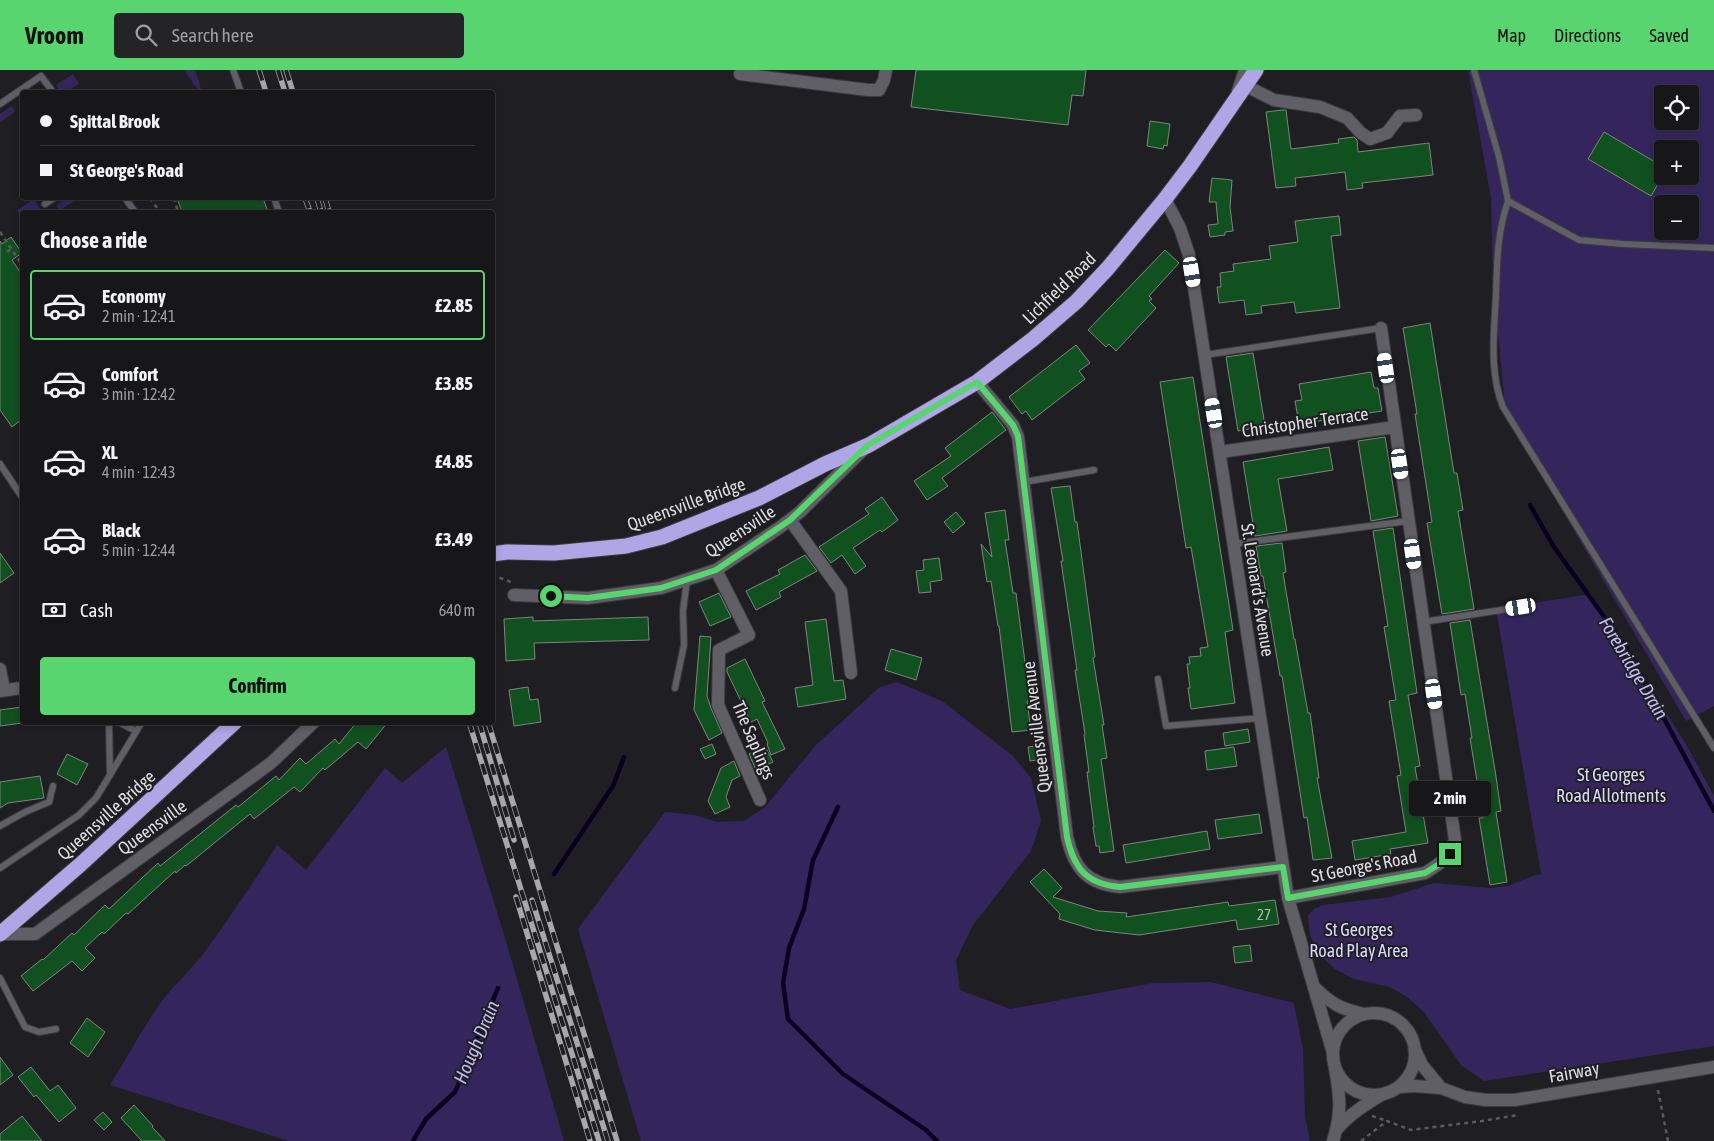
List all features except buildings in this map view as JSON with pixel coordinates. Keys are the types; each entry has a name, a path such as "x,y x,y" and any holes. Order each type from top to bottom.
{"highway":[{"name":"Lichfield Road","path":"825,464 868,445 977,382 1033,339 1077,301 1108,268 1165,199 1256,70"},
{"name":"Queensville Bridge","path":"495,554 554,553 626,546 662,537 759,498 825,464"},
{"name":"Queensville Bridge","path":"0,934 81,864 232,725"}],"street":[{"path":"740,74 879,90 886,70"},
{"path":"1234,102 1245,70"},
{"path":"1246,86 1274,100 1320,107 1347,118 1361,133 1370,139 1387,133 1400,116 1416,115"},
{"name":"St. Leonard's Avenue","path":"1165,199 1180,228 1189,255 1288,898 1333,1054"},
{"name":"St George's Road","path":"1288,898 1425,873 1441,863 1450,854 1455,840 1381,328"},
{"name":"Queensville Avenue","path":"977,382 1016,430 1067,837 1070,852 1075,863 1084,874 1096,882 1107,886 1120,887 1283,867"},
{"name":"Christopher Terrace","path":"1220,452 1395,427"},
{"name":"Queensville","path":"514,595 588,598 661,588 716,570 790,520 868,445"},
{"path":"790,520 840,590 851,673"},
{"name":"The Saplings","path":"716,570 749,635 719,650 718,705 760,800"},
{"path":"0,669 2,691 20,688"},
{"name":"Queensville","path":"0,934 36,934 271,763 311,725"},
{"path":"1314,987 1329,1002 1348,1011 1364,1014 1379,1013 1395,1018 1406,1027 1413,1038 1416,1052 1414,1067 1400,1087 1383,1094 1359,1108 1335,1135"},
{"path":"1335,1135 1340,1109 1333,1054 1338,1035 1344,1026 1355,1017 1364,1014"},
{"name":"Fairway","path":"1416,1052 1422,1065 1441,1088"},
{"name":"Fairway","path":"1400,1087 1441,1088 1465,1097 1484,1100 1515,1100 1714,1067"},
{"path":"1335,1068 1342,1080 1353,1090 1369,1095 1383,1094"}],"lane":[{"path":"233,70 240,90"},
{"path":"1474,70 1499,157 1508,201 1499,234 1493,348 1498,394 1503,407 1714,748"},
{"path":"20,90 41,76 52,90"},
{"path":"0,104 20,90"},
{"path":"45,204 51,200"},
{"path":"1508,201 1578,240 1714,248"},
{"path":"1205,354 1381,328"},
{"path":"0,464 20,494"},
{"path":"1024,482 1094,470"},
{"path":"1233,544 1408,521"},
{"path":"676,688 684,645 683,611 687,580"},
{"path":"1423,622 1521,607"},
{"path":"1158,678 1166,726 1261,718"},
{"path":"110,725 110,776"},
{"path":"124,725 136,731"},
{"path":"0,868 79,815 96,798 140,725"},
{"path":"0,826 25,812 50,802 53,786"},
{"path":"0,978 26,1027 39,1032 56,1029"}],"path":[{"path":"0,232 20,263"},
{"path":"7,252 11,249"},
{"path":"1656,1076 1668,1141 1663,1141"},
{"path":"1371,1115 1387,1121"}],"green space":[{"path":"184,70 195,70 201,90 198,90"},
{"path":"1468,70 1714,70 1714,706 1686,721 1506,415 1493,283 1491,198"},
{"path":"73,74 79,84 69,90 60,90 56,85"},
{"path":"12,106 15,112 0,122 0,114"},
{"path":"35,200 41,210 20,210 20,215 17,210"},
{"path":"64,200 76,200 60,210 56,205"},
{"path":"1591,594 1687,746 1714,796 1714,1046 1484,1081 1461,1065 1424,1012 1407,997 1390,987 1354,979 1335,969 1320,955 1310,935 1308,916 1314,909 1323,905 1391,897 1434,883 1489,888 1508,886 1541,874 1496,609"},
{"path":"897,682 942,701 1013,756 1031,778 1041,821 1031,851 973,925 956,960 960,990 1010,1009 1153,983 1211,982 1294,1003 1303,1050 1305,1116 1310,1141 641,1141 578,929 665,812 695,815 717,822 744,821 765,807 816,745 880,687"},
{"path":"446,747 505,938 564,1141 289,1141 110,1085 155,1011 167,994 207,949 252,885 277,845 306,870 385,768 402,783"}],"waterway":[{"name":"Forebridge Drain","path":"1530,505 1554,547 1625,646 1714,811"},
{"name":"Hough Drain","path":"554,874 613,786 624,757"},
{"path":"838,807 813,860 804,909 789,948 783,983 788,1019 843,1074 926,1130 937,1141"},
{"name":"Hough Drain","path":"413,1141 426,1119 455,1092 498,988"}],"railway":[{"path":"259,70 265,90"},
{"path":"278,70 284,90"},
{"path":"286,70 292,90"},
{"path":"306,200 309,210"},
{"path":"318,200 320,210"},
{"path":"326,200 328,210"},
{"path":"470,725 599,1141"},
{"path":"480,725 514,840"},
{"path":"489,725 617,1141"},
{"path":"516,897 590,1141"},
{"path":"532,900 608,1141"}],"route":[{"path":"551,596 588,598 661,588 716,570 800,512 868,445 977,382 1013,425 1018,436 1067,837 1070,852 1075,863 1084,874 1096,882 1107,886 1120,887 1283,867 1288,898 1425,873 1441,863 1450,854"}],"park label":[{"name":"St Georges Road Allotments","path":"1611,784"},
{"name":"St Georges Road Play Area","path":"1359,940"}]}
